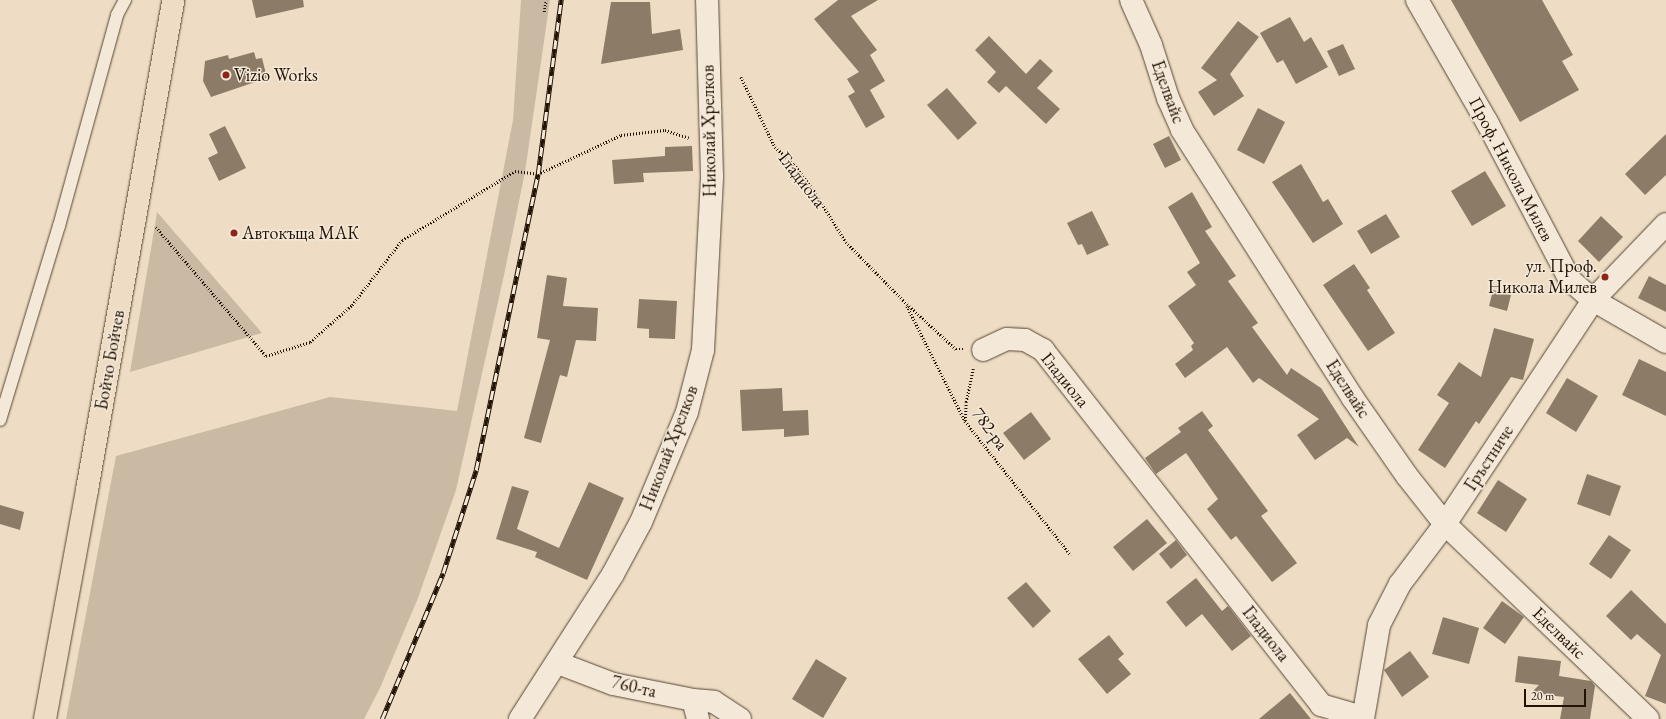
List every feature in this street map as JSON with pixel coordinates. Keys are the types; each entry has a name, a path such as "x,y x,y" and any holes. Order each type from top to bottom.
{"highway":[{"name":"Бойчо Бойчев","path":"44,719 88,490 172,0"}],"street":[{"name":"Николай Хрелков","path":"520,719 558,663 614,574 641,522 687,412 703,350 712,176 707,0"},
{"name":"Еделвайс","path":"1130,0 1151,45 1173,112 1182,130 1352,397 1407,476 1445,524 1648,719"},
{"name":"Проф. Никола Милев","path":"1417,0 1487,122 1570,280 1593,300 1666,342"},
{"name":"Гръстниче","path":"1363,718 1379,625 1400,584 1445,524 1593,300 1666,224"},
{"name":"Гладиола","path":"983,350 1007,339 1025,340 1042,350 1322,705 1363,718"},
{"name":"760-та","path":"558,663 613,684 695,709 714,702 740,719"}],"lane":[{"path":"0,420 59,226 117,15 125,0"}],"path":[{"path":"544,12 546,0"},
{"name":"Гладиола","path":"741,77 775,147 794,164 814,191 846,242 906,304 956,349 983,350"},
{"path":"154,226 266,356 310,342 352,305 402,240 515,171 538,174 621,135 665,130 695,140"},
{"name":"782-ра","path":"906,304 966,421 1071,555"},
{"path":"966,421 971,372 983,350"}],"shaded area":[{"path":"521,0 550,0 525,172 504,275 456,490 418,598 380,688 364,719 66,719 116,456 330,397 457,411 513,120"},
{"path":"157,212 262,333 130,372 155,225"}],"building":[{"path":"252,0 303,0 304,7 256,18"},
{"path":"838,0 878,0 851,16 877,50 870,55 885,81 870,90 885,117 866,128 848,96 855,92 847,79 859,72 814,19"},
{"path":"1451,0 1542,0 1573,55 1562,61 1579,90 1520,122"},
{"path":"611,2 650,2 652,34 680,29 683,50 601,64"},
{"path":"1290,17 1304,42 1311,37 1328,67 1296,84 1283,60 1277,63 1260,33"},
{"path":"1238,21 1259,37 1230,74 1244,96 1214,116 1198,92 1217,80 1201,68"},
{"path":"989,36 1026,74 1040,59 1053,71 1037,88 1060,109 1046,124 1006,86 999,93 987,82 996,72 975,50"},
{"path":"1343,44 1355,69 1339,76 1327,51"},
{"path":"254,52 256,59 262,58 267,78 211,97 203,81 205,61 228,55 229,59"},
{"path":"947,88 977,123 958,140 927,105"},
{"path":"1258,108 1285,122 1264,164 1237,150"},
{"path":"225,126 246,168 219,181 208,158 218,153 209,134"},
{"path":"1666,134 1666,175 1645,195 1625,174"},
{"path":"1169,136 1181,160 1165,168 1153,144"},
{"path":"692,146 693,171 643,173 644,182 614,184 612,160 665,156 665,147"},
{"path":"1301,164 1323,202 1328,199 1343,224 1313,243 1272,182"},
{"path":"1485,171 1506,206 1472,226 1451,191"},
{"path":"1192,192 1212,227 1205,231 1236,276 1228,281 1258,323 1252,327 1287,375 1291,368 1321,388 1359,447 1347,438 1315,460 1297,435 1319,419 1259,378 1253,383 1227,347 1185,378 1175,364 1193,350 1191,346 1194,343 1168,306 1196,285 1187,272 1200,263 1168,207"},
{"path":"1092,211 1109,245 1087,255 1082,244 1078,245 1067,223"},
{"path":"1386,214 1400,237 1371,254 1357,231"},
{"path":"1601,216 1623,237 1599,262 1578,241"},
{"path":"1354,264 1370,288 1367,290 1395,333 1368,351 1323,285"},
{"path":"547,275 567,278 563,306 598,308 596,341 576,340 567,377 560,375 541,443 524,438 550,340 537,338"},
{"path":"1649,276 1666,285 1666,312 1638,298"},
{"path":"1493,290 1511,295 1507,311 1489,306"},
{"path":"639,299 677,301 675,339 649,338 649,329 637,328"},
{"path":"1494,328 1534,339 1523,380 1511,377 1479,424 1476,421 1445,468 1418,450 1449,403 1437,395 1459,362 1481,377"},
{"path":"1639,359 1666,372 1666,416 1622,395"},
{"path":"1567,378 1598,396 1576,432 1546,413"},
{"path":"782,388 783,411 808,410 809,435 784,437 784,429 742,431 740,390"},
{"path":"1202,411 1213,426 1208,430 1268,511 1261,516 1297,563 1272,582 1236,536 1231,540 1207,509 1218,499 1186,453 1156,474 1145,458 1181,432 1178,428"},
{"path":"1031,412 1051,439 1024,460 1003,433"},
{"path":"1587,474 1621,486 1610,516 1577,504"},
{"path":"1498,480 1527,499 1506,532 1477,513"},
{"path":"589,482 624,498 587,580 535,557 537,552 496,539 512,486 529,491 517,529 559,548"},
{"path":"0,505 24,512 20,530 0,524"},
{"path":"1147,519 1167,543 1133,571 1113,547"},
{"path":"1609,535 1631,550 1611,579 1589,564"},
{"path":"1176,540 1187,555 1171,569 1159,554"},
{"path":"1196,578 1222,611 1228,606 1251,636 1232,651 1202,614 1186,627 1166,602"},
{"path":"1026,582 1051,611 1033,628 1007,598"},
{"path":"1631,590 1666,624 1666,704 1645,696 1661,655 1637,634 1631,640 1606,616"},
{"path":"1502,601 1524,617 1505,644 1483,628"},
{"path":"1443,617 1479,628 1469,664 1432,654"},
{"path":"1109,635 1124,654 1118,659 1131,674 1107,694 1078,659"},
{"path":"1410,651 1429,677 1402,697 1384,670"},
{"path":"1518,656 1561,661 1559,676 1591,681 1595,686 1590,719 1560,719 1564,697 1531,693 1539,685 1515,682"},
{"path":"816,659 847,678 823,718 792,699"},
{"path":"1290,693 1311,719 1259,719"}],"railway":[{"path":"382,719 443,573 476,470 538,174 561,0"}],"place":[{"name":"Vizio Works","path":"226,75"},
{"name":"Автокъща МАК","path":"234,233"},
{"name":"ул. Проф. Никола Милев","path":"1605,277"}]}
